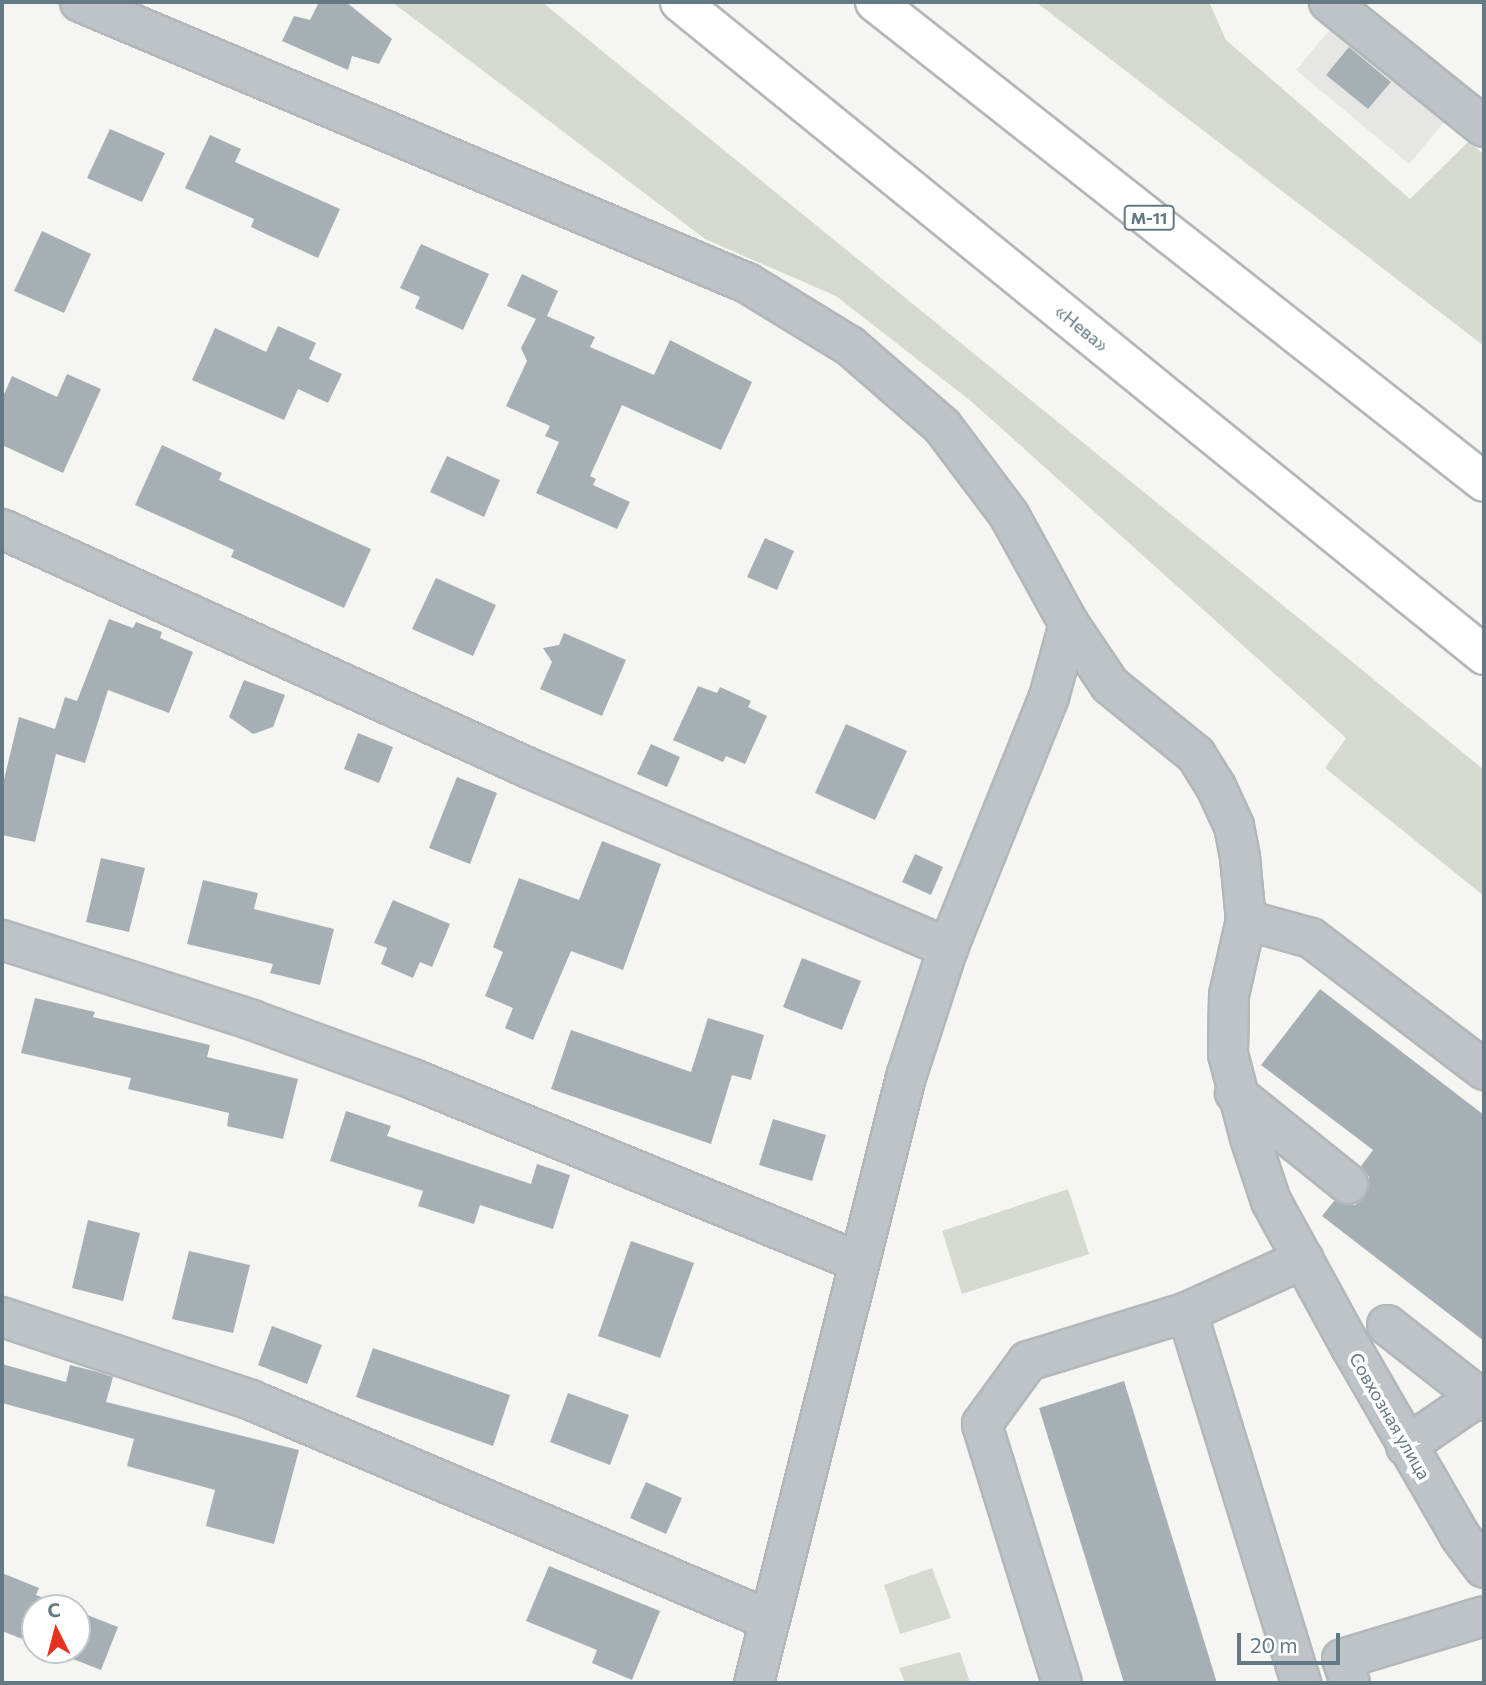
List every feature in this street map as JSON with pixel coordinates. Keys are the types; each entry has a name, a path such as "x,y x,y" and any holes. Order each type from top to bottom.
{"highway":[{"name":"«Нева»","path":"680,2 1484,655"},
{"name":"М-11","path":"875,2 1484,482"}],"street":[{"name":"Совхозная улица","path":"80,2 747,283 850,346 942,426 1009,515 1069,624 1110,685 1196,755 1216,787 1234,827 1246,920 1230,995 1228,1054 1235,1093 1272,1201 1406,1446 1484,1568"},
{"path":"1329,2 1484,127"},
{"path":"2,529 520,765 948,948"},
{"path":"754,1683 767,1619 906,1077 948,948 1049,697 1069,624"},
{"path":"1246,920 1311,938 1484,1070"},
{"path":"2,940 252,1020 413,1079 857,1261"},
{"path":"1235,1093 1348,1184"},
{"path":"1062,1683 982,1424 1027,1361 1187,1312 1304,1259"},
{"path":"1187,1312 1300,1678 1346,1671 1484,1616"},
{"path":"2,1317 251,1400 767,1619"},
{"path":"1387,1325 1482,1399 1406,1446"}],"shaded area":[{"path":"392,2 542,2 1339,651 1484,770 1484,896 1325,768 1346,738 972,402 836,296 705,239"},
{"path":"1036,2 1209,2 1226,40 1410,199 1468,142 1484,154 1484,346"},
{"path":"1332,27 1446,120 1409,164 1296,70"},
{"path":"1068,1189 1089,1254 962,1294 942,1231"},
{"path":"932,1568 951,1618 900,1634 884,1585"},
{"path":"960,1652 970,1683 905,1683 899,1668"}],"building":[{"path":"319,2 346,2 392,39 379,64 352,56 348,70 282,41 294,16 310,20"},
{"path":"1349,47 1391,82 1368,109 1326,75"},
{"path":"110,129 165,153 142,202 87,178"},
{"path":"210,135 241,149 235,162 340,209 318,258 251,227 254,219 185,188"},
{"path":"42,231 91,254 64,313 14,291"},
{"path":"421,244 489,274 463,330 415,308 420,297 400,288"},
{"path":"522,274 558,291 547,316 595,337 590,347 654,375 670,340 752,382 721,450 622,405 590,476 596,479 593,485 630,502 617,529 536,493 559,442 545,436 550,426 506,406 527,361 521,348 536,319 507,306"},
{"path":"278,326 316,343 309,359 342,374 328,403 298,389 284,420 192,380 215,328 266,352"},
{"path":"67,374 101,389 63,473 2,445 2,399 12,376 57,397"},
{"path":"162,445 222,473 219,480 371,549 344,608 231,557 234,550 135,505"},
{"path":"447,456 500,480 484,517 430,492"},
{"path":"765,538 794,551 777,590 747,577"},
{"path":"436,578 496,605 473,656 412,629"},
{"path":"109,619 133,628 136,622 162,632 160,638 193,652 169,713 108,690 85,763 56,754 35,842 2,835 2,788 19,717 55,729 65,697 77,701"},
{"path":"564,633 626,660 602,716 540,689 552,662 543,648 559,645"},
{"path":"244,680 285,695 273,727 253,734 229,717"},
{"path":"698,686 717,693 720,687 751,701 748,707 767,716 745,764 726,756 723,762 673,740"},
{"path":"846,724 907,751 875,820 815,793"},
{"path":"358,733 393,747 379,783 344,769"},
{"path":"651,744 680,757 667,787 637,774"},
{"path":"457,777 497,793 470,864 429,848"},
{"path":"602,841 661,864 623,970 571,951 533,1040 505,1028 513,1008 485,996 503,952 493,947 519,878 579,900"},
{"path":"915,854 943,867 931,895 902,882"},
{"path":"101,858 145,868 129,932 86,922"},
{"path":"203,880 258,893 254,909 334,929 320,985 270,973 273,964 187,944"},
{"path":"393,900 450,924 432,967 420,962 413,978 381,964 387,948 374,943"},
{"path":"802,958 861,981 842,1030 783,1007"},
{"path":"1320,989 1484,1115 1484,1341 1322,1216 1334,1201 1355,1205 1365,1197 1369,1177 1361,1166 1373,1150 1261,1065"},
{"path":"35,998 95,1012 93,1017 210,1045 207,1057 298,1079 283,1139 227,1126 229,1113 128,1089 131,1078 21,1053"},
{"path":"708,1018 764,1035 751,1080 732,1075 711,1144 551,1089 571,1030 691,1072"},
{"path":"346,1111 391,1126 387,1136 531,1184 537,1164 570,1175 553,1229 480,1205 474,1224 418,1206 423,1191 330,1161"},
{"path":"773,1119 826,1135 812,1181 759,1165"},
{"path":"88,1220 140,1233 123,1301 72,1288"},
{"path":"631,1241 694,1263 660,1358 598,1336"},
{"path":"189,1251 250,1265 233,1333 172,1319"},
{"path":"272,1326 322,1345 307,1384 258,1365"},
{"path":"373,1348 510,1395 493,1446 356,1397"},
{"path":"2,1364 66,1382 70,1365 98,1372 113,1377 106,1402 299,1450 274,1544 206,1526 215,1490 127,1466 134,1439 2,1403"},
{"path":"1124,1381 1217,1683 1124,1683 1039,1408"},
{"path":"568,1393 629,1415 610,1465 550,1442"},
{"path":"646,1482 682,1498 666,1534 630,1518"},
{"path":"549,1566 660,1611 632,1680 592,1663 597,1650 526,1621"},
{"path":"2,1573 39,1588 36,1594 21,1594 21,1638 2,1631"},
{"path":"91,1616 118,1627 101,1670 86,1664 91,1664"}]}
